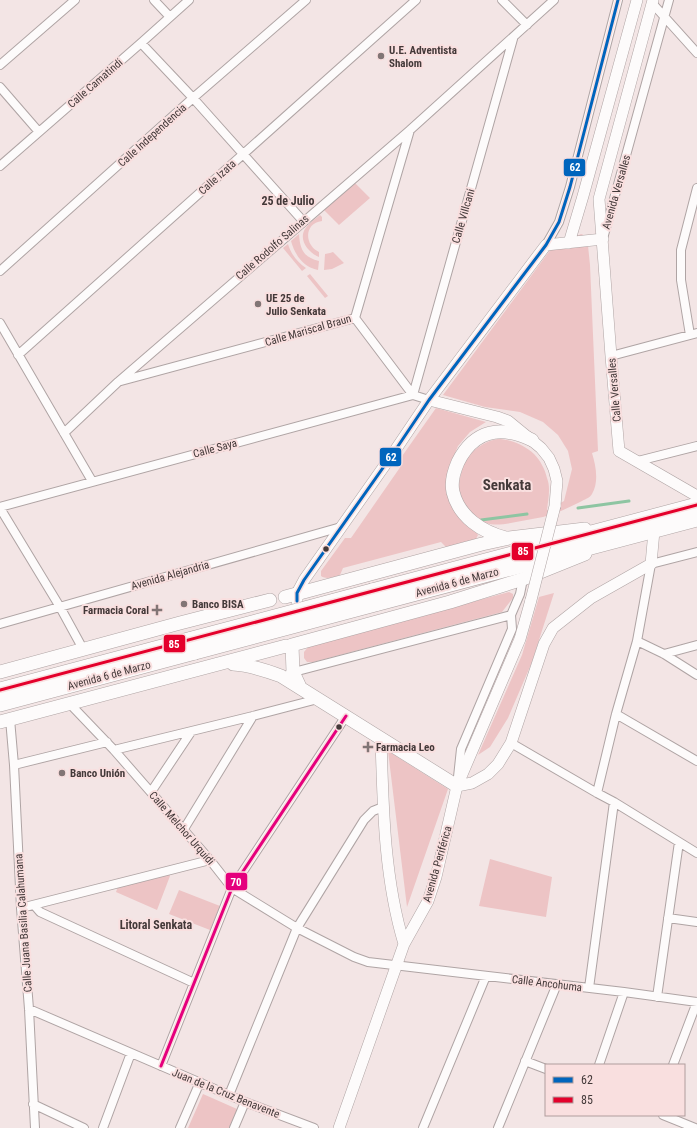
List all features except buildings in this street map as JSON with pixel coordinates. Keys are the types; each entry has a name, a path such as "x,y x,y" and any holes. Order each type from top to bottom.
{"highway":[{"path":"622,532 697,505"},
{"path":"622,532 654,531 697,519"},
{"name":"Avenida 6 de Marzo","path":"0,690 193,645 622,532"},
{"name":"Avenida 6 de Marzo","path":"0,704 193,645"}],"main road":[{"path":"509,538 495,535 482,529 463,513 453,491 453,479 461,456 474,441 485,434 509,432 532,440"},
{"path":"0,672 180,623 270,600 293,597 482,544 509,538 622,532"},
{"name":"Avenida 6 de Marzo","path":"5,720 222,664 450,602 523,579 622,532"},
{"path":"270,600 260,611 258,623 259,629 265,639 270,643 281,646 289,646 301,639 305,634 308,622 308,616 302,604 293,597"},
{"path":"287,674 289,646"},
{"path":"222,664 245,665 287,674 300,687 318,699 457,786"}],"street":[{"path":"0,65 75,0"},
{"path":"154,0 170,17"},
{"name":"Calle Camatindi","path":"0,166 189,0"},
{"name":"Calle Independencia","path":"0,271 193,98 306,0"},
{"name":"Calle Izata","path":"18,355 416,0"},
{"path":"502,0 527,25"},
{"name":"Calle Rodolfo Salinas","path":"64,433 118,382 410,130 554,0"},
{"path":"293,597 429,400 546,245 559,222 570,188 618,0"},
{"path":"569,243 637,0"},
{"name":"Avenida Versalles","path":"602,239 613,205 669,0"},
{"path":"651,1 664,18 697,53"},
{"name":"Avenida Versalles","path":"602,239 599,199 651,1"},
{"name":"Calle Villcani","path":"413,395 513,38"},
{"path":"141,43 193,98 303,221"},
{"path":"0,87 39,132"},
{"name":"Calle Mariscal Braun","path":"118,382 355,318 410,130"},
{"path":"611,356 694,334 681,280 681,250 697,188"},
{"path":"546,245 602,239"},
{"name":"Calle Versalles","path":"602,239 619,451 697,496"},
{"path":"355,318 413,395 429,400"},
{"path":"0,323 92,481"},
{"name":"Calle Saya","path":"0,508 92,481 413,395"},
{"name":"Avenida Periférica","path":"339,1128 398,965 404,944 428,901 436,877 457,786 520,639 555,506 556,481 554,469 549,458 532,440 508,421 429,400"},
{"path":"638,461 697,446"},
{"path":"0,508 60,607 84,650"},
{"name":"Avenida Alejandria","path":"0,624 341,527"},
{"path":"597,793 616,714 637,641 651,564 654,531"},
{"path":"523,579 520,594 511,615 512,629 461,749 457,786 472,783 488,774 498,764 510,743 544,644 553,628 591,598 651,564 697,552"},
{"path":"287,674 511,615"},
{"path":"637,641 664,654 697,675"},
{"path":"664,654 697,644"},
{"path":"114,750 318,699"},
{"name":"Calle Melchor Urquidi","path":"70,704 107,742 184,829 232,888 297,928 354,957 368,962 398,965"},
{"path":"616,714 697,761"},
{"path":"184,829 253,716"},
{"path":"161,1066 232,888 346,716"},
{"name":"Calle Juana Basilia Calahumana","path":"5,720 14,765 21,908 29,1009 34,1128"},
{"path":"151,792 190,732"},
{"path":"382,738 383,807 391,885 397,920 404,944"},
{"path":"14,765 107,742"},
{"path":"510,743 614,802 697,853"},
{"path":"589,988 614,802"},
{"path":"229,1095 297,928 364,820 373,811 383,807"},
{"path":"657,997 679,842"},
{"path":"21,908 210,860"},
{"path":"34,905 40,912 194,983"},
{"path":"668,918 697,922"},
{"name":"Calle Ancohuma","path":"398,965 697,1002"},
{"path":"423,1128 486,976"},
{"path":"498,1128 557,984"},
{"path":"599,1064 624,992"},
{"path":"673,1064 697,1002"},
{"name":"Juan de la Cruz Benavente","path":"29,1009 245,1102 314,1128"},
{"path":"103,1128 131,1053"},
{"path":"525,1061 545,1069"},
{"path":"180,1128 200,1082"},
{"path":"234,1128 245,1102"},
{"path":"33,1104 84,1128"},
{"path":"665,1116 695,1128"}],"shaded area":[{"path":"355,183 370,198 339,225 324,210"},
{"path":"320,215 322,217 322,221 312,226 308,235 314,249 319,252 319,257 306,246 303,233 306,227"},
{"path":"299,234 303,252 309,257 319,261 318,270 308,266 297,256 291,241"},
{"path":"581,234 587,236 590,265 598,451 592,453 595,463 596,484 591,495 587,498 548,516 504,524 486,523 479,519 463,504 459,490 460,477 464,464 476,449 486,442 503,439 531,451 542,465 548,482 549,494 547,510 564,501 572,469 568,451 558,435 543,422 520,412 485,407 443,395 551,249"},
{"path":"288,244 295,258 306,268 302,271 283,248"},
{"path":"333,252 344,263 332,269 324,270 325,254"},
{"path":"310,274 328,296 325,298 307,276"},
{"path":"436,408 486,422 470,432 458,446 451,463 448,483 478,535 476,539 446,547 441,542 343,568 340,575 333,577 326,578 321,576 321,571 345,538 351,538 401,466 400,459"},
{"path":"509,592 513,594 513,598 502,612 313,662 307,662 304,658 304,652 309,646"},
{"path":"554,593 532,662 508,718 490,747 478,755 522,655 539,597"},
{"path":"388,751 448,789 407,907"},
{"path":"490,859 552,877 546,917 479,906"},
{"path":"167,871 170,876 157,910 116,892 119,884"},
{"path":"179,890 220,906 210,930 169,914"},
{"path":"203,1094 237,1109 229,1128 188,1128"}],"waterway":[{"path":"578,508 629,501"},
{"path":"481,520 527,514"}],"transit line":[{"name":"62","path":"297,601 297,593 304,580 429,400 546,245 559,222 570,187 618,0"},
{"name":"85","path":"0,690 697,505"},
{"name":"70","path":"161,1066 232,888 346,716"}],"place":[{"name":"U.E. Adventista Shalom","path":"381,56"},
{"name":"UE 25 de Julio Senkata","path":"258,304"},
{"name":"Banco BISA","path":"184,604"},
{"name":"Farmacia Coral","path":"157,610"},
{"name":"Farmacia Leo","path":"368,747"},
{"name":"Banco Unión","path":"62,773"}],"district":[{"name":"25 de Julio","path":"288,201"},
{"name":"Senkata","path":"507,485"},
{"name":"Litoral Senkata","path":"156,925"}]}
